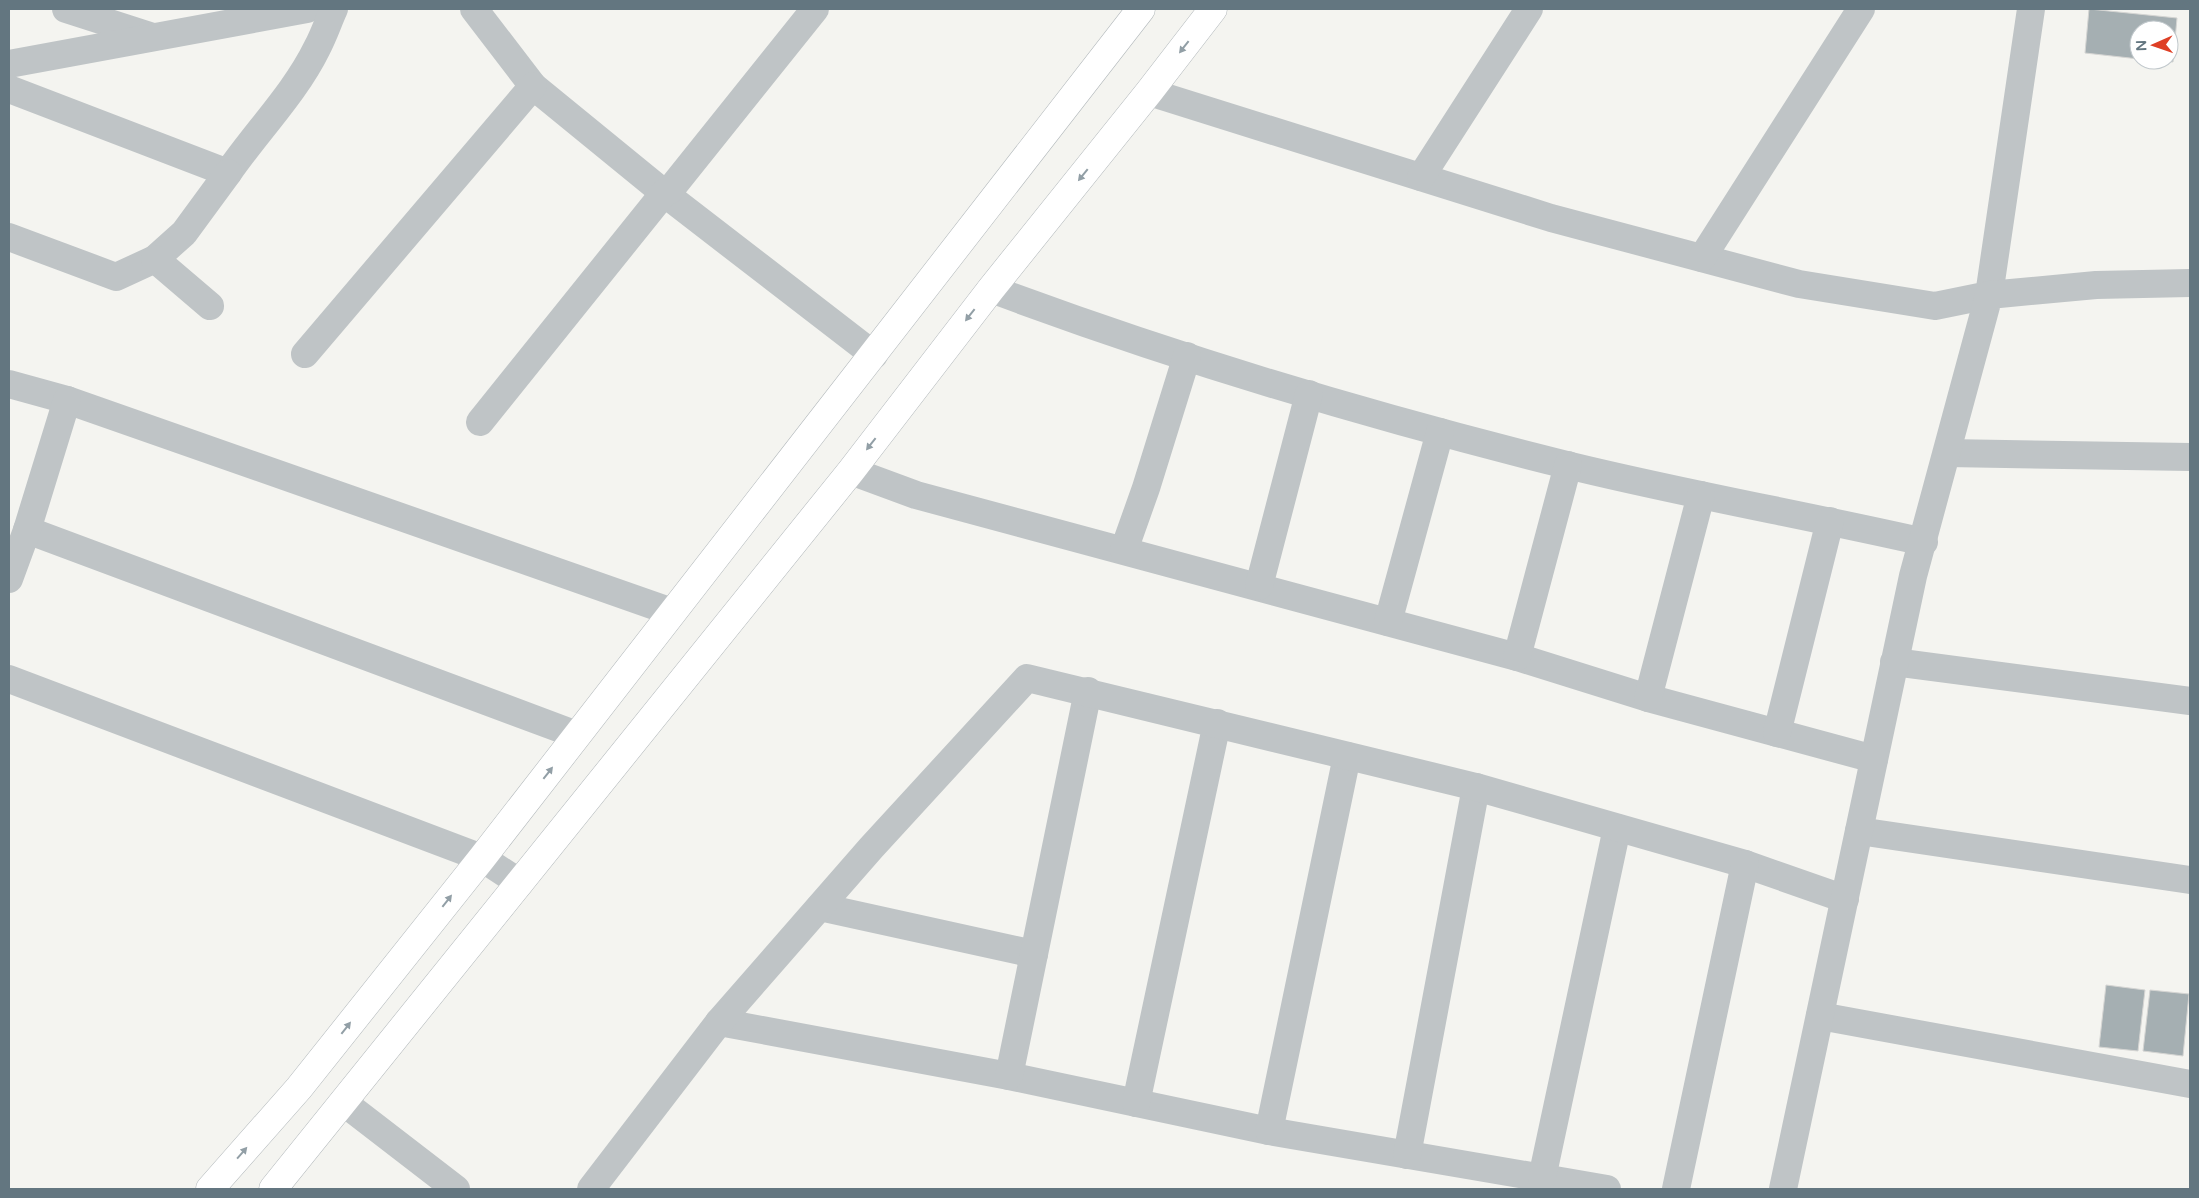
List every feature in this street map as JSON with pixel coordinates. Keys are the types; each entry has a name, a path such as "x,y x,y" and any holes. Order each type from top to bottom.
{"street":[{"path":"66,9 152,37"},
{"path":"9,64 307,9"},
{"path":"9,237 116,277 155,259 184,233 291,90 317,49 334,9"},
{"path":"474,9 533,86 664,193 874,355"},
{"path":"480,422 664,193 670,190 816,9"},
{"path":"210,1189 299,1088 482,858 1141,9"},
{"path":"273,1189 851,471 991,289 1213,9"},
{"path":"1420,177 1529,9"},
{"path":"1702,258 1861,9"},
{"path":"1787,1189 1820,1016 1913,576 1924,542 1990,295 2031,9"},
{"path":"305,354 533,86"},
{"path":"9,89 228,173"},
{"path":"1149,92 1551,218 1799,284 1935,306 1990,295 2096,285 2190,283"},
{"path":"155,259 210,306"},
{"path":"991,289 1084,324 1309,394 1440,432 1568,465 1701,495 1830,520 1924,542"},
{"path":"1124,550 1146,488 1187,356"},
{"path":"9,384 67,400 672,612"},
{"path":"1259,586 1309,394"},
{"path":"9,579 27,530 67,400"},
{"path":"1388,622 1440,432"},
{"path":"1947,453 2190,457"},
{"path":"1517,657 1568,465"},
{"path":"851,471 916,495 1517,657 1648,698 1874,759"},
{"path":"1648,698 1701,495"},
{"path":"1777,733 1830,520"},
{"path":"27,530 577,735"},
{"path":"1894,662 2190,701"},
{"path":"591,1189 719,1022 1027,678 1216,722 1476,787 1745,864 1845,898"},
{"path":"9,679 482,858 520,883"},
{"path":"1009,1076 1088,691"},
{"path":"1136,1103 1216,722"},
{"path":"1269,1131 1347,756"},
{"path":"1407,1155 1476,787"},
{"path":"1542,1178 1617,828"},
{"path":"1859,831 2190,880"},
{"path":"1676,1189 1745,864"},
{"path":"820,907 1034,954"},
{"path":"1820,1016 2190,1084"},
{"path":"719,1022 1009,1076 1269,1131 1607,1189"},
{"path":"344,1102 456,1189"}],"building":[{"path":"2089,9 2177,18 2177,20 2129,20 2129,58 2085,53"},
{"path":"2106,985 2145,990 2138,1051 2099,1047"},
{"path":"2150,990 2189,994 2183,1056 2143,1051"}]}
